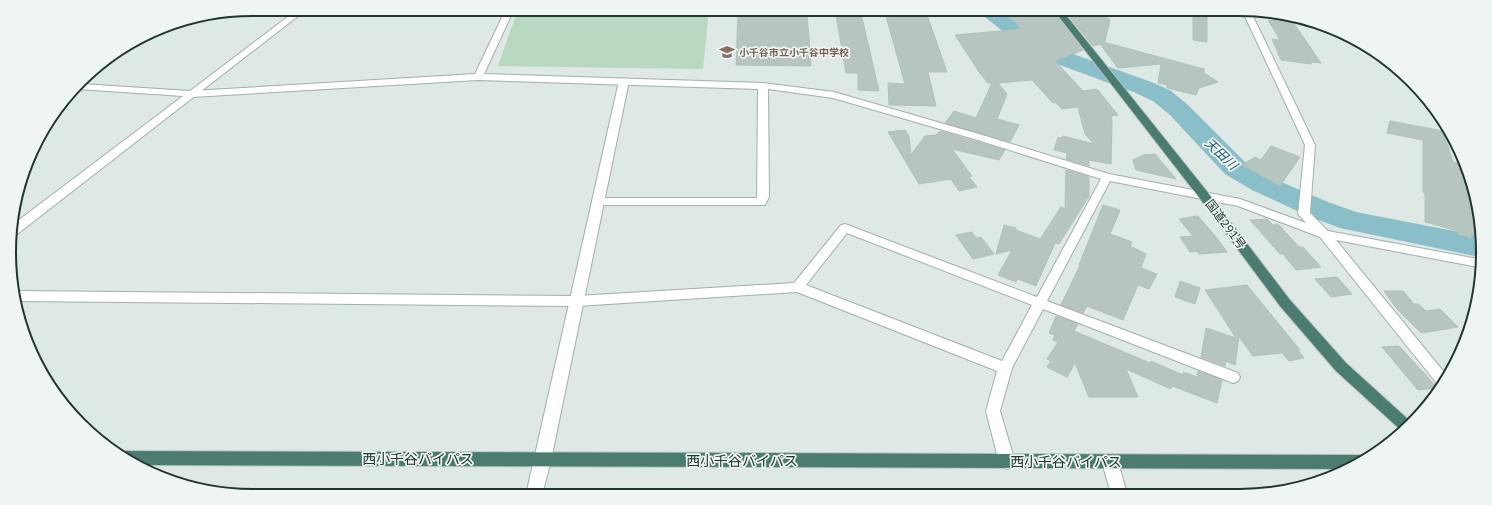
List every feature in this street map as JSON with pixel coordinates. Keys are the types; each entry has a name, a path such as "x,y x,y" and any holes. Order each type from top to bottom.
{"highway":[{"name":"国道291号","path":"1063,16 1205,197 1286,303 1341,367 1403,423"},
{"name":"西小千谷バイパス","path":"136,458 1349,462"}],"street":[{"path":"18,228 294,16"},
{"path":"478,77 507,16"},
{"path":"1249,17 1310,145 1304,214 1324,234 1440,377"},
{"path":"83,87 192,94 478,77 763,86 834,95 985,139 1107,177 1240,203 1324,234 1475,262"},
{"path":"536,489 624,81"},
{"path":"598,201 761,202 763,197 763,86"},
{"path":"1007,462 993,411 1005,368 1107,177"},
{"path":"798,287 846,228 1233,377"},
{"path":"20,296 577,302 798,287 1005,368"},
{"path":"1110,462 1118,489"}],"green space":[{"path":"516,16 708,16 703,69 498,66"}],"building":[{"path":"738,16 807,16 811,66 736,65"},
{"path":"836,16 862,16 879,91 858,90 858,73 846,73"},
{"path":"886,16 927,16 947,72 928,72 936,106 889,105 888,83 905,84"},
{"path":"1008,16 1057,16 1083,50 1055,61 1083,91 1097,89 1118,115 1111,116 1111,164 1089,160 1089,166 1066,159 1067,153 1054,150 1058,137 1062,138 1063,136 1094,144 1085,134 1078,107 1062,109 1055,102 1053,103 1032,80 998,83 1007,94 997,119 1019,125 1010,142 945,123 954,111 976,118 992,83 988,83 979,72 955,35 1022,29"},
{"path":"1069,16 1105,16 1110,20 1105,41 1103,42 1204,69 1204,73 1218,82 1199,88 1196,95 1167,88 1167,85 1158,83 1161,64 1118,68 1100,44 1093,46"},
{"path":"1193,16 1207,17 1207,42 1193,40"},
{"path":"1268,20 1293,22 1321,63 1311,62 1311,64 1281,60 1272,39 1280,40"},
{"path":"1390,121 1442,131 1453,162 1458,163 1468,191 1475,235 1471,234 1471,238 1458,234 1458,231 1425,222 1425,193 1423,192 1423,140 1387,133"},
{"path":"905,130 909,136 911,155 925,136 936,135 940,131 1005,150 999,160 952,149 972,176 969,177 977,187 959,191 951,179 919,184 888,132"},
{"path":"1271,146 1300,157 1280,186 1242,165 1255,157 1261,160"},
{"path":"1155,154 1176,179 1136,170 1133,160 1143,155"},
{"path":"1066,170 1089,177 1089,196 1059,244 1055,243 1036,286 1018,279 1016,282 998,275 1012,250 996,254 1004,225 1016,228 1016,230 1040,239 1061,207 1065,209"},
{"path":"1103,205 1120,210 1110,234 1132,242 1130,246 1146,254 1141,268 1157,274 1149,289 1138,285 1123,320 1087,306 1083,313 1061,305 1080,265"},
{"path":"1198,216 1227,252 1199,254 1197,251 1190,252 1180,237 1193,236 1179,219"},
{"path":"1267,219 1273,225 1278,224 1299,247 1303,247 1321,267 1296,270 1283,254 1280,254 1250,220"},
{"path":"972,232 976,238 981,237 994,254 973,259 956,235"},
{"path":"1337,277 1352,294 1331,297 1315,279"},
{"path":"1180,281 1200,288 1195,304 1175,297"},
{"path":"1247,285 1300,350 1298,350 1304,358 1289,361 1282,353 1253,356 1239,337 1235,365 1226,361 1225,366 1201,357 1206,328 1236,338 1205,290"},
{"path":"1384,291 1403,291 1414,304 1418,304 1426,311 1440,309 1458,327 1421,333 1397,309"},
{"path":"1056,316 1078,324 1074,331 1150,363 1151,361 1183,375 1183,372 1197,377 1198,371 1222,380 1217,403 1172,386 1171,389 1126,369 1138,397 1089,397 1075,363 1067,377 1047,367 1051,361 1047,359 1058,342 1053,340 1055,335 1049,333"},
{"path":"1399,346 1435,386 1433,388 1418,390 1382,347"}],"waterway":[{"name":"天田川","path":"998,16 1027,39 1068,60 1145,88 1162,96 1179,110 1235,168 1262,184 1318,209 1351,221 1476,245"}],"place":[{"name":"小千谷市立小千谷中学校","path":"727,52"}]}
